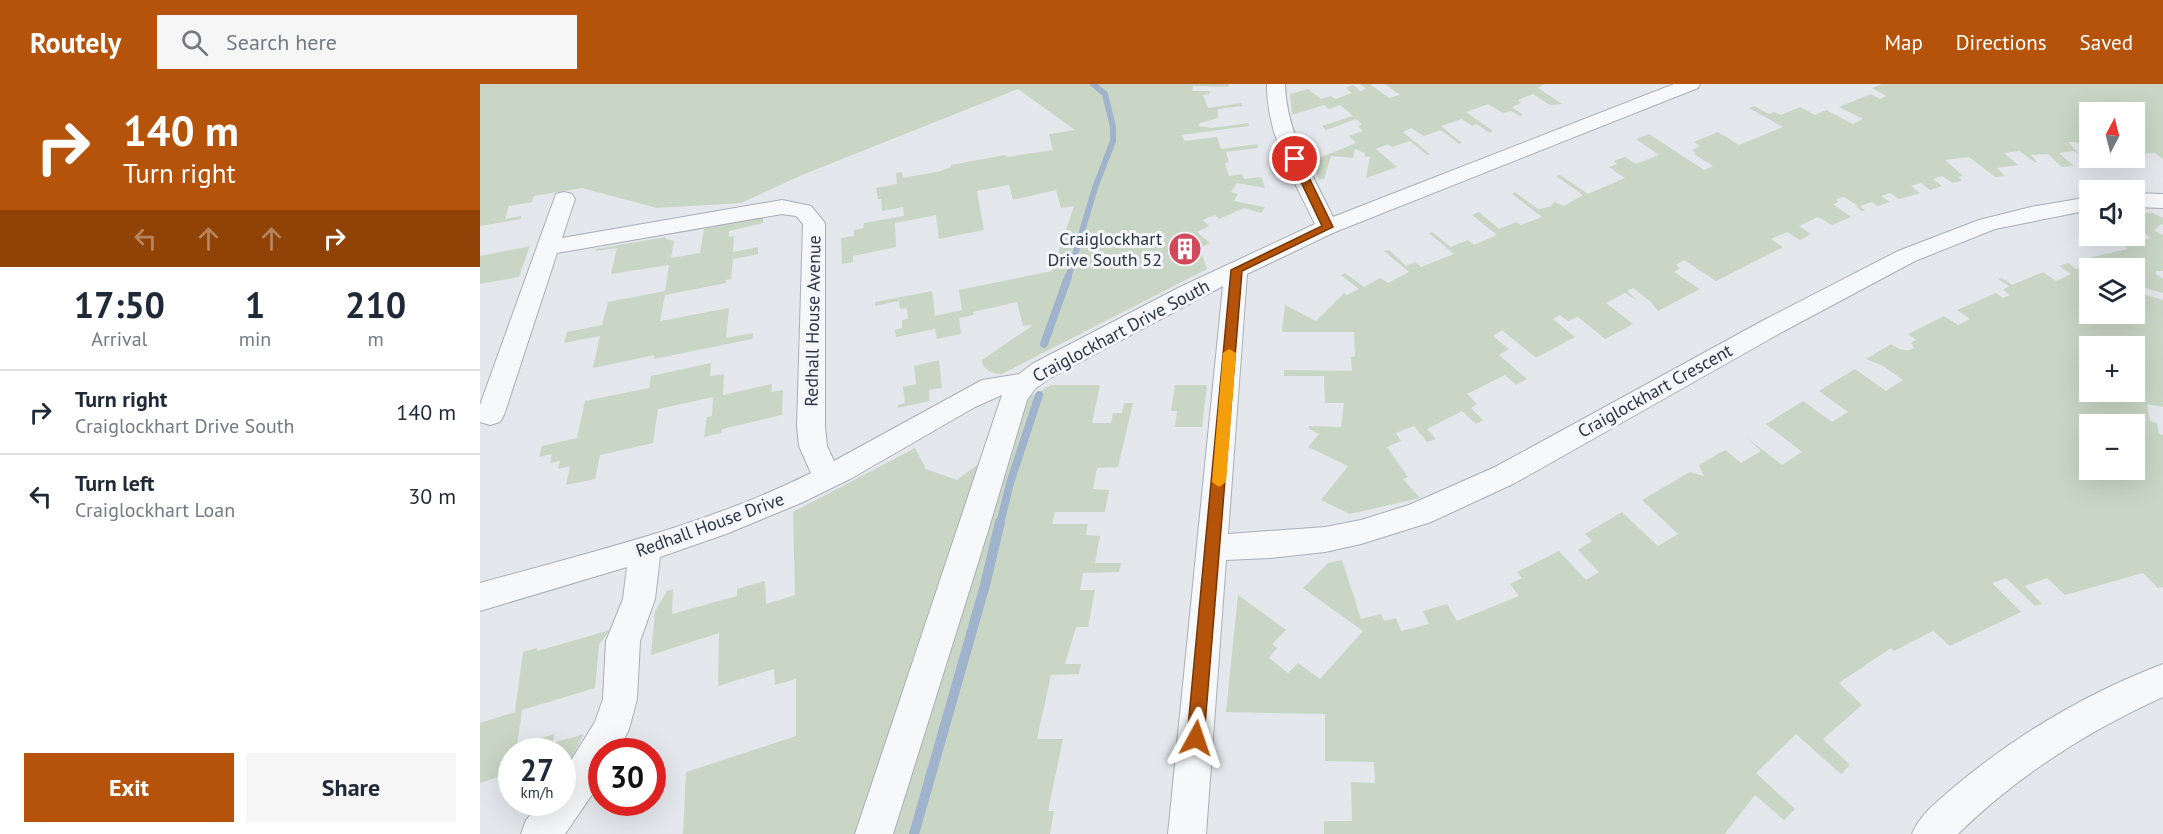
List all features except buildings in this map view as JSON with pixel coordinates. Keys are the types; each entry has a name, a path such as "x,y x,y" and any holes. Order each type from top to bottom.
{"street":[{"path":"1276,84 1275,96 1281,121 1295,159 1328,227"},
{"name":"Craiglockhart Drive South","path":"874,834 974,531 1014,397 1026,382 1041,370 1236,270 1328,227 1691,84"},
{"path":"490,398 564,199"},
{"path":"2145,200 2163,201"},
{"name":"Craiglockhart Crescent","path":"1213,547 1266,546 1314,541 1359,533 1409,518 1520,467 1748,339 1895,262 1991,224 2055,208 2079,205"},
{"name":"Redhall House Avenue","path":"547,248 771,208 792,208 803,211 814,223 810,375 813,446 826,477"},
{"path":"1187,834 1236,270"},
{"name":"Redhall House Drive","path":"480,597 645,549 733,520 826,477 991,387 1026,382"},
{"path":"540,834 563,807 610,729 620,699 623,641 639,599 645,549"},
{"path":"1931,834 1971,795 2076,723 2131,693 2163,680"}],"green space":[{"path":"480,84 1229,84 1228,87 1193,86 1192,91 1210,91 1209,94 1203,95 1208,108 1241,103 1243,106 1218,109 1218,118 1200,123 1198,126 1212,128 1248,123 1249,126 1181,135 1185,141 1217,137 1221,149 1257,144 1258,148 1226,152 1229,162 1225,163 1229,176 1242,174 1244,179 1261,177 1265,188 1237,183 1231,192 1238,194 1234,201 1265,207 1261,213 1244,208 1219,219 1215,215 1203,220 1209,226 1197,232 1210,243 1200,248 1207,269 999,374 986,369 982,360 1033,325 1023,326 1017,302 973,312 974,315 959,318 961,334 937,339 935,329 896,337 895,330 902,328 902,320 908,319 907,308 900,309 899,301 875,306 875,302 932,291 935,316 962,310 959,290 1052,271 1074,206 1061,208 1056,190 1013,200 1009,185 977,191 984,230 939,239 936,215 895,223 896,247 853,256 853,262 842,264 841,238 854,236 854,230 863,228 864,223 904,216 903,207 882,211 881,199 878,199 876,188 897,184 896,173 902,172 903,178 941,171 951,165 1005,155 1006,157 1053,150 1049,134 1075,130 1018,89 802,175 741,203 657,208 582,188 534,196 532,202 509,206 505,219 521,216 521,219 480,226"},
{"path":"1360,84 1370,84 1389,98 1400,95 1385,84 1544,84 1538,88 1562,104 1550,105 1533,94 1518,100 1521,103 1512,107 1523,115 1520,116 1511,111 1503,113 1488,104 1466,112 1493,131 1489,133 1477,124 1472,126 1462,119 1441,126 1462,143 1459,144 1441,130 1424,136 1411,128 1403,132 1430,154 1427,155 1410,141 1392,147 1388,144 1376,149 1397,167 1366,178 1370,157 1364,156 1365,153 1355,149 1353,158 1331,156 1324,179 1319,180 1312,161 1356,143 1349,136 1363,131 1358,126 1362,124 1356,119 1326,130 1322,126 1353,116 1340,105 1329,109 1324,105 1292,115 1290,94 1308,89 1321,99 1331,96 1335,99 1352,93 1346,88 1353,85 1360,91 1366,89"},
{"path":"1882,84 2163,84 2163,159 2155,153 2145,154 2145,102 2079,102 2079,145 2076,142 2068,142 2079,154 2074,151 2059,153 2074,166 2062,167 2048,154 2031,155 2037,162 2034,162 2020,151 2004,153 2018,165 1997,168 2005,176 1995,177 1969,157 1945,160 1963,176 1958,177 1962,181 1953,183 1942,176 1933,179 1942,186 1930,190 1921,183 1911,186 1920,193 1899,199 1890,193 1881,196 1890,202 1878,206 1872,202 1860,206 1865,210 1862,211 1844,197 1836,199 1838,202 1833,204 1851,217 1832,225 1818,217 1799,226 1811,234 1800,240 1787,232 1771,239 1783,247 1716,281 1684,260 1676,265 1680,268 1674,272 1700,289 1658,311 1651,302 1633,288 1627,291 1638,301 1625,293 1606,303 1633,324 1605,339 1578,317 1568,321 1560,315 1553,319 1575,337 1536,358 1502,330 1493,336 1509,349 1499,355 1527,379 1516,385 1505,375 1467,394 1477,404 1471,408 1483,420 1476,424 1462,411 1427,429 1436,439 1427,442 1414,426 1396,433 1401,441 1387,447 1408,477 1403,479 1420,498 1350,514 1321,500 1348,466 1308,447 1319,434 1309,429 1309,426 1341,427 1344,403 1325,403 1324,376 1284,376 1284,370 1352,371 1351,357 1355,356 1354,332 1282,332 1285,305 1316,321 1344,293 1347,295 1359,289 1341,275 1345,273 1364,287 1380,278 1388,283 1409,272 1384,251 1389,250 1406,266 1415,262 1421,267 1454,254 1429,233 1432,232 1451,247 1468,240 1474,245 1497,235 1472,215 1479,212 1499,229 1516,222 1521,225 1542,217 1512,194 1515,192 1538,209 1549,207 1555,202 1564,206 1583,195 1556,176 1560,175 1588,194 1625,178 1609,167 1617,164 1614,161 1625,157 1636,164 1659,155 1636,139 1649,134 1704,170 1713,166 1694,154 1696,153 1692,150 1700,146 1694,142 1718,132 1739,145 1783,127 1749,108 1754,106 1769,114 1774,112 1781,115 1800,107 1815,115 1826,110 1853,124 1863,119 1839,107 1871,94 1880,99 1886,96 1872,88"},
{"path":"2145,213 2152,213 2163,218 2163,225 2161,224 2154,231 2163,235 2163,271 2156,271 2156,274 2163,279 2163,293 2145,288 2145,258 2088,258 2128,249 2124,246 2145,246 2145,239 2151,238 2145,234"},
{"path":"763,218 763,223 729,231 729,237 734,236 733,252 758,247 758,254 733,259 731,279 726,280 726,283 665,295 660,321 729,308 726,338 753,333 752,339 654,359 654,355 593,368 600,336 564,343 567,332 602,325 608,302 665,291 669,265 611,274 617,248 596,251 596,249 665,237 674,241 671,258 700,253 704,229"},
{"path":"530,246 519,277 480,284 480,256"},
{"path":"2068,263 2076,269 2079,268 2079,324 2145,324 2145,295 2163,300 2163,407 2147,404 2150,421 2157,423 2159,434 2163,435 2163,587 2158,588 2143,573 2065,595 2047,578 2025,586 2042,604 2035,606 2006,578 1992,583 2021,612 1950,646 1933,631 1894,651 1891,648 1839,683 1862,705 1823,739 1850,765 1841,774 1796,734 1756,773 1795,809 1784,820 1755,795 1725,834 1324,834 1324,821 1352,821 1351,782 1375,783 1374,762 1325,761 1325,714 1226,712 1238,595 1286,630 1272,644 1277,648 1269,658 1288,673 1298,663 1320,679 1363,631 1303,588 1328,563 1342,560 1361,619 1381,614 1384,621 1396,618 1401,631 1429,624 1423,611 1447,604 1457,621 1519,596 1510,584 1522,578 1517,572 1559,551 1586,580 1599,572 1578,550 1592,541 1585,534 1622,512 1658,546 1678,534 1642,500 1690,472 1704,476 1699,465 1725,450 1741,463 1761,451 1746,437 1782,465 1802,452 1766,424 1803,401 1832,422 1848,412 1819,391 1855,369 1886,391 1903,380 1883,366 1866,359 1891,344 1902,350 1914,348 1911,343 1916,340 1908,334 1944,316 1958,325 1970,319 1957,310 1996,293 2003,298 2010,295 2003,290 2009,286 1998,279 2002,278 2012,285 2043,272 2056,281 2071,274 2059,266"},
{"path":"939,360 942,388 929,390 929,401 898,408 898,405 905,403 903,387 916,384 914,366"},
{"path":"711,363 710,376 724,374 723,395 772,384 771,392 783,390 782,415 722,429 721,433 704,437 707,417 712,416 713,397 658,409 653,443 600,455 595,479 566,485 570,466 558,469 560,461 550,463 552,454 539,457 542,446 577,438 585,401 649,388 651,376"},
{"path":"1051,385 1100,385 1092,423 1111,423 1113,413 1122,413 1124,403 1133,403 1118,467 1097,468 1093,489 1109,490 1105,512 1055,512 1052,524 1088,524 1086,535 1100,536 1095,563 1121,563 1119,572 1083,573 1080,590 1095,590 1088,627 1076,627 1065,664 1081,664 1079,674 1051,675 1037,739 1063,739 1048,811 1054,811 1050,834 683,834 686,772 796,736 796,679 775,685 774,669 718,686 719,633 651,655 655,611 667,591 673,589 672,614 737,596 737,589 765,581 766,604 795,595 793,512 915,448 926,469 957,480 1005,444 1025,399"},
{"path":"1175,385 1207,385 1202,427 1175,427 1177,411 1171,411"},
{"path":"610,630 599,645 595,688 522,710 518,738 498,738 498,777 480,783 480,723 515,712 523,652 537,648 537,651"},
{"path":"554,734 554,738 542,738"},
{"path":"584,734 576,749 576,738 570,738"}],"waterway":[{"path":"1068,278 1095,188 1113,141 1113,127 1105,94 1093,84"},
{"path":"1044,344 1068,277"},
{"path":"1000,524 1010,483 1039,395"},
{"path":"914,834 985,585 1000,522"}],"slow traffic":[{"path":"1219,482 1229,353"}],"place":[{"name":"Craiglockhart Drive South 52","path":"1185,249"}],"route":[{"path":"1196,738 1236,270 1328,227 1295,159"}]}
